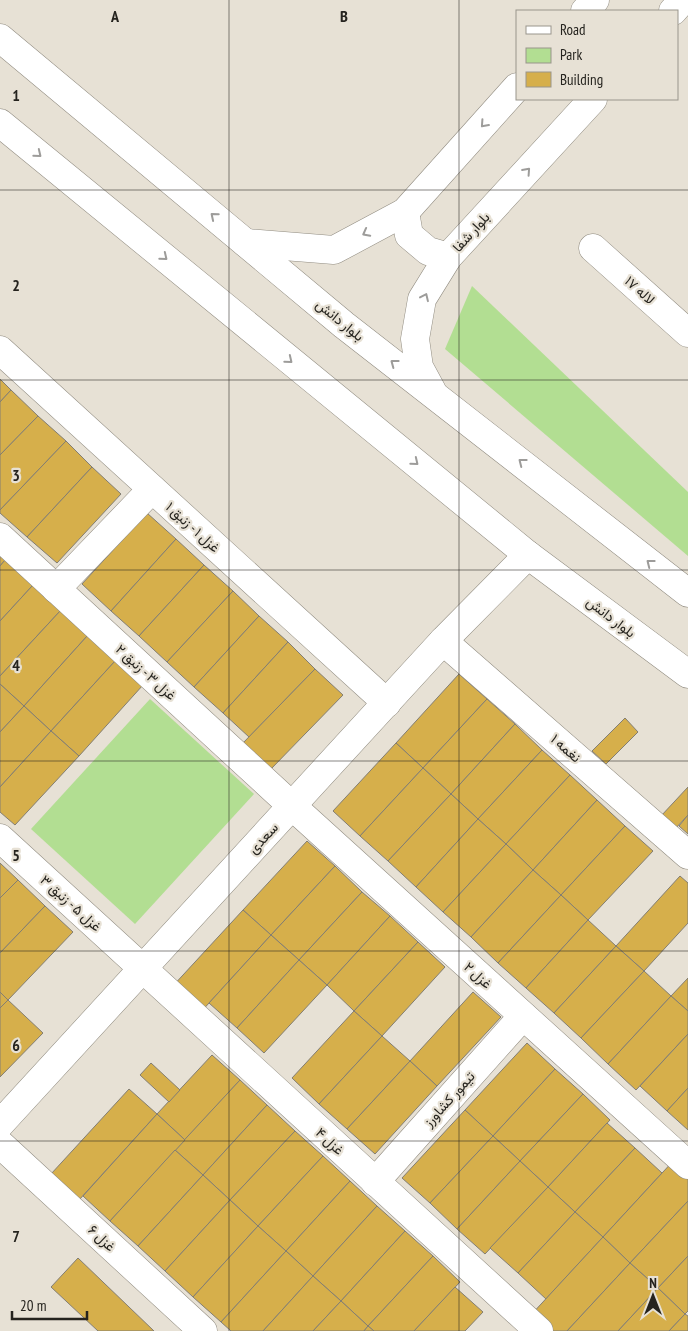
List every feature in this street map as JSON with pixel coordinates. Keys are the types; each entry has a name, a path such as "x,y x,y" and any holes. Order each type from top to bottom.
{"street":[{"path":"586,10 596,0"},
{"path":"674,10 683,0"},
{"name":"بلوار دانش","path":"0,38 344,325 688,593"},
{"path":"246,242 334,250 405,212 516,88"},
{"name":"بلوار شفا","path":"433,393 419,367 415,339 422,299 448,258 592,100"},
{"name":"بلوار دانش","path":"0,123 528,555 688,674"},
{"path":"405,212 409,235 428,251 448,258"},
{"name":"لاله ۱۷","path":"593,248 688,333"},
{"name":"غزل ۱ - زنبق ۱","path":"0,350 386,703"},
{"path":"56,590 152,490"},
{"name":"غزل ۳ - زنبق ۲","path":"0,538 292,806"},
{"name":"سعدی","path":"0,1124 443,641 528,555"},
{"name":"نغمه ۱","path":"443,641 688,855"},
{"name":"غزل ۲","path":"292,806 688,1165"},
{"name":"غزل ۵ - زنبق ۳","path":"0,838 143,968"},
{"name":"غزل ۴","path":"143,968 539,1331"},
{"name":"تیمور کشاورز","path":"375,1182 523,1016"},
{"name":"غزل ۶","path":"0,1144 203,1331"}],"green space":[{"path":"472,286 688,492 688,556 445,349"},
{"path":"150,699 254,794 135,924 31,829"}],"building":[{"path":"0,379 11,390 0,402"},
{"path":"11,390 38,416 0,455 0,402"},
{"path":"38,416 66,441 0,510 0,455"},
{"path":"66,441 92,467 27,537 0,513 0,510"},
{"path":"92,467 121,494 57,563 27,537"},
{"path":"147,513 176,539 111,611 82,584"},
{"path":"176,539 204,565 139,636 111,611"},
{"path":"0,556 5,560 0,566"},
{"path":"5,560 33,585 0,621 0,566"},
{"path":"204,565 233,591 167,662 139,636"},
{"path":"33,585 61,610 0,676 0,621"},
{"path":"233,591 259,616 194,687 167,662"},
{"path":"61,610 88,635 24,706 0,684 0,676"},
{"path":"259,616 288,642 223,713 194,687"},
{"path":"88,635 116,660 51,731 24,706"},
{"path":"288,642 315,669 249,737 223,713"},
{"path":"116,660 143,685 79,756 51,731"},
{"path":"315,669 343,695 270,770 242,744"},
{"path":"459,674 487,699 423,768 396,743"},
{"path":"0,684 24,706 0,732"},
{"path":"487,699 515,724 451,794 423,768"},
{"path":"24,706 51,731 0,787 0,732"},
{"path":"625,718 638,732 606,764 592,751"},
{"path":"515,724 542,750 478,819 451,794"},
{"path":"51,731 79,756 15,825 0,812 0,787"},
{"path":"396,743 423,768 360,836 333,811"},
{"path":"542,750 570,775 506,844 478,819"},
{"path":"423,768 451,794 388,861 360,836"},
{"path":"570,775 597,800 533,870 506,844"},
{"path":"688,787 688,815 675,829 661,816"},
{"path":"451,794 478,819 416,887 388,861"},
{"path":"597,800 625,826 561,895 533,870"},
{"path":"688,815 688,834 679,826"},
{"path":"478,819 506,844 443,912 416,887"},
{"path":"625,826 653,851 588,920 561,895"},
{"path":"307,841 335,866 271,935 243,910"},
{"path":"506,844 533,870 471,937 443,912"},
{"path":"0,863 18,880 0,898"},
{"path":"335,866 362,892 299,960 271,935"},
{"path":"533,870 561,895 498,963 471,937"},
{"path":"680,876 688,883 688,923 644,971 616,946"},
{"path":"18,880 45,906 0,953 0,898"},
{"path":"362,892 390,916 327,985 299,960"},
{"path":"561,895 588,920 526,988 498,963"},
{"path":"45,906 73,932 8,1000 0,992 0,953"},
{"path":"243,910 271,935 199,1014 171,988"},
{"path":"390,916 418,942 354,1011 327,985"},
{"path":"588,920 616,946 554,1013 526,988"},
{"path":"271,935 299,960 237,1028 209,1003"},
{"path":"418,942 445,967 382,1036 354,1011"},
{"path":"616,946 644,971 581,1038 554,1013"},
{"path":"299,960 327,985 264,1053 237,1028"},
{"path":"644,971 671,996 608,1064 581,1038"},
{"path":"688,978 688,1011 671,996"},
{"path":"0,992 8,1000 0,1008"},
{"path":"473,992 501,1017 437,1086 410,1061"},
{"path":"671,996 688,1011 688,1034 636,1090 608,1064"},
{"path":"8,1000 43,1033 0,1077 0,1008"},
{"path":"354,1011 382,1036 319,1104 292,1078"},
{"path":"688,1034 688,1088 667,1111 640,1086"},
{"path":"382,1036 410,1061 347,1129 319,1104"},
{"path":"527,1043 555,1069 493,1136 465,1110"},
{"path":"212,1055 240,1080 185,1140 157,1114"},
{"path":"410,1061 437,1086 375,1154 347,1129"},
{"path":"151,1063 180,1090 169,1102 140,1075"},
{"path":"555,1069 583,1094 520,1161 493,1136"},
{"path":"240,1080 267,1105 203,1175 175,1150"},
{"path":"688,1088 688,1130 667,1111"},
{"path":"129,1089 157,1114 79,1200 51,1174"},
{"path":"583,1094 610,1120 548,1187 520,1161"},
{"path":"267,1105 295,1131 230,1200 203,1175"},
{"path":"465,1110 493,1136 430,1203 402,1178"},
{"path":"157,1114 185,1140 110,1221 83,1196"},
{"path":"607,1123 635,1148 575,1212 548,1187"},
{"path":"295,1131 323,1156 258,1226 230,1200"},
{"path":"493,1136 520,1161 457,1229 430,1203"},
{"path":"635,1148 662,1173 603,1237 575,1212"},
{"path":"175,1150 203,1175 138,1246 110,1221"},
{"path":"323,1156 350,1181 286,1251 258,1226"},
{"path":"675,1159 688,1171 688,1201 630,1263 603,1237"},
{"path":"520,1161 548,1187 485,1254 457,1229"},
{"path":"203,1175 230,1200 165,1271 138,1246"},
{"path":"350,1181 377,1206 313,1276 286,1251"},
{"path":"548,1187 575,1212 518,1273 490,1248"},
{"path":"230,1200 258,1226 193,1297 165,1271"},
{"path":"688,1201 688,1256 658,1288 630,1263"},
{"path":"377,1206 405,1231 341,1301 313,1276"},
{"path":"575,1212 603,1237 546,1299 518,1273"},
{"path":"258,1226 286,1251 221,1322 193,1297"},
{"path":"405,1231 433,1256 368,1326 341,1301"},
{"path":"603,1237 630,1263 567,1331 546,1331 530,1316"},
{"path":"286,1251 313,1276 263,1331 231,1331 221,1322"},
{"path":"433,1256 460,1282 414,1331 374,1331 368,1326"},
{"path":"688,1256 688,1311 685,1314 658,1288"},
{"path":"78,1258 154,1331 98,1331 51,1287"},
{"path":"630,1263 658,1288 618,1331 567,1331"},
{"path":"313,1276 341,1301 313,1331 263,1331"},
{"path":"455,1287 483,1312 465,1331 414,1331"},
{"path":"658,1288 685,1314 669,1331 618,1331"},
{"path":"341,1301 368,1326 364,1331 313,1331"},
{"path":"685,1314 688,1316 688,1331 669,1331"},
{"path":"368,1326 374,1331 364,1331"}]}
